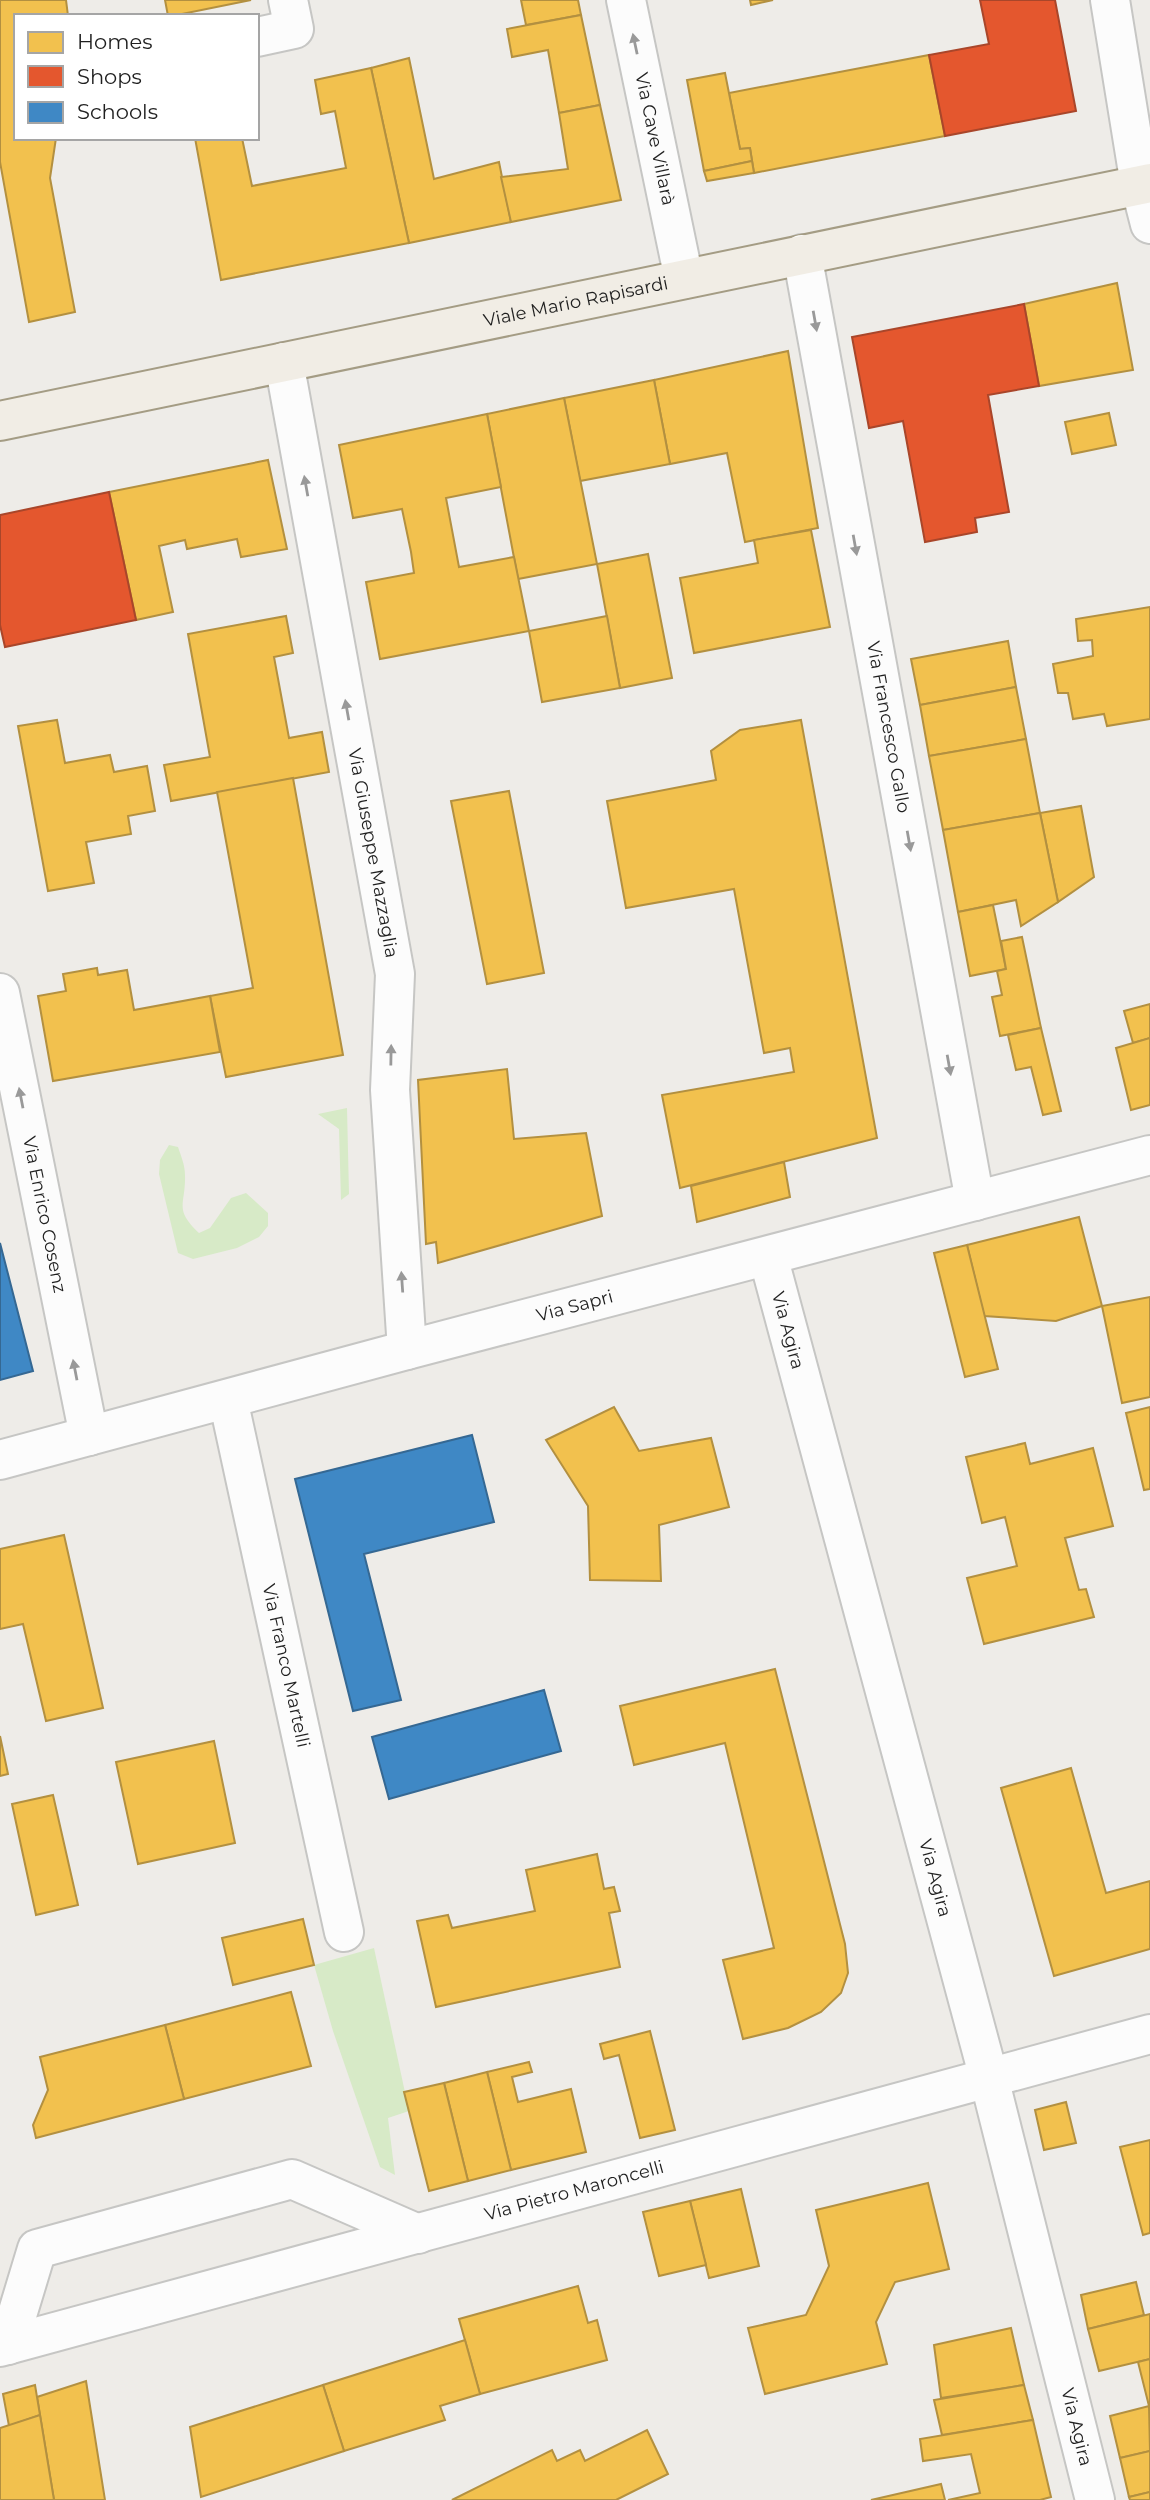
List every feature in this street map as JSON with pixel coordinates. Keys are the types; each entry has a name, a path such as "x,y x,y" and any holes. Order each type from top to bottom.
{"main road":[{"name":"Viale Mario Rapisardi","path":"0,420 1145,184"}],"street":[{"path":"259,37 294,29 288,0"},
{"name":"Via Cave Villarà","path":"626,0 684,279"},
{"path":"1110,0 1145,184 1150,224"},
{"name":"Via Francesco Gallo","path":"802,254 975,1201"},
{"name":"Via Giuseppe Mazzaglia","path":"284,362 394,974 390,1090 407,1350"},
{"name":"Via Enrico Cosenz","path":"0,993 89,1436"},
{"name":"Via Sapri","path":"0,1460 1150,1155"},
{"name":"Via Agira","path":"768,1256 989,2078 1095,2500"},
{"name":"Via Franco Martelli","path":"228,1399 344,1932"},
{"name":"Via Pietro Maroncelli","path":"4,2346 1150,2034"},
{"path":"4,2346 37,2249 292,2179 418,2234"}],"green space":[{"path":"347,1108 349,1194 341,1200 339,1129 318,1114"},
{"path":"169,1145 178,1147 182,1157 185,1175 183,1212 191,1225 199,1233 210,1228 231,1198 246,1193 268,1213 268,1226 259,1237 237,1248 193,1259 178,1253 159,1174 160,1160"},
{"path":"374,1948 409,2111 388,2118 395,2175 380,2167 333,2031 314,1965"}],"building: Homes":[{"path":"0,0 66,0 68,14 14,14 14,140 56,140 50,178 75,312 29,322 0,162"},
{"path":"165,0 251,0 182,14 168,14"},
{"path":"521,0 578,0 581,15 526,25"},
{"path":"750,0 773,0 751,5"},
{"path":"581,15 600,105 559,113 548,50 512,57 507,29"},
{"path":"929,55 945,136 754,173 750,148 740,149 729,93"},
{"path":"409,58 434,179 499,162 511,222 409,243 371,68"},
{"path":"371,68 409,243 221,280 195,140 242,140 252,186 346,168 335,111 321,114 315,80"},
{"path":"725,73 740,149 750,148 752,161 704,171 687,80"},
{"path":"600,105 621,200 511,222 501,177 568,169 559,113"},
{"path":"752,161 754,173 707,181 704,171"},
{"path":"1117,283 1133,370 1039,386 1024,304"},
{"path":"788,351 818,528 745,542 727,453 670,464 654,380"},
{"path":"654,380 670,464 580,481 564,398"},
{"path":"564,398 597,564 518,579 487,414"},
{"path":"1109,413 1116,445 1072,454 1065,422"},
{"path":"487,414 501,487 446,498 459,567 514,557 529,631 380,659 366,582 414,573 411,552 402,509 353,518 339,445"},
{"path":"268,460 287,549 241,557 237,539 187,549 185,540 159,546 173,612 136,620 109,492"},
{"path":"811,530 830,627 694,653 680,578 758,563 754,540"},
{"path":"648,554 672,678 620,688 597,564"},
{"path":"1150,607 1150,719 1107,726 1104,714 1073,719 1068,693 1058,693 1053,664 1093,656 1092,640 1078,641 1076,619"},
{"path":"286,616 293,653 274,657 289,738 322,732 329,772 171,801 164,765 210,757 188,634"},
{"path":"607,616 620,688 542,702 529,631"},
{"path":"1008,641 1016,687 920,705 911,659"},
{"path":"1016,687 1026,739 929,756 920,705"},
{"path":"57,720 65,763 110,755 114,772 147,766 155,811 128,816 131,834 86,842 94,883 48,891 18,726"},
{"path":"801,720 877,1138 680,1188 662,1095 794,1072 790,1048 764,1053 734,889 626,908 607,801 716,780 711,751 740,730"},
{"path":"1026,739 1040,813 943,830 929,756"},
{"path":"293,778 343,1055 226,1077 210,996 253,988 217,792"},
{"path":"509,791 544,973 487,984 451,801"},
{"path":"1081,806 1094,877 1058,902 1040,813"},
{"path":"1040,813 1058,902 1021,926 1016,900 958,912 943,830"},
{"path":"993,905 1006,969 970,976 958,912"},
{"path":"1022,937 1041,1028 1000,1036 992,997 1002,995 997,971 1006,969 1001,941"},
{"path":"97,968 98,975 127,970 134,1010 210,996 220,1052 53,1081 38,996 66,991 63,974"},
{"path":"1150,1004 1150,1038 1133,1043 1124,1011"},
{"path":"1041,1028 1061,1111 1043,1115 1031,1067 1016,1070 1008,1035"},
{"path":"1150,1038 1150,1105 1131,1110 1116,1048"},
{"path":"507,1069 514,1139 586,1133 602,1216 438,1263 436,1242 426,1244 418,1080"},
{"path":"784,1162 790,1197 697,1222 691,1186"},
{"path":"1079,1217 1102,1306 1056,1321 984,1316 967,1245"},
{"path":"967,1245 998,1369 965,1377 934,1253"},
{"path":"1150,1297 1150,1397 1122,1403 1102,1306"},
{"path":"614,1407 639,1451 711,1438 729,1507 659,1525 661,1581 590,1580 588,1506 546,1440"},
{"path":"1150,1407 1150,1489 1144,1490 1126,1413"},
{"path":"1025,1443 1030,1464 1093,1448 1113,1526 1065,1538 1079,1590 1086,1589 1094,1617 984,1644 967,1578 1017,1566 1005,1517 982,1523 966,1457"},
{"path":"64,1535 103,1708 46,1721 23,1624 0,1629 0,1549"},
{"path":"775,1669 845,1944 848,1973 841,1993 821,2012 788,2028 743,2039 723,1960 774,1948 725,1743 634,1765 620,1706"},
{"path":"0,1736 8,1774 0,1776"},
{"path":"214,1741 235,1843 138,1864 116,1762"},
{"path":"1071,1768 1106,1893 1150,1881 1150,1949 1054,1976 1001,1788"},
{"path":"53,1795 78,1905 36,1915 12,1804"},
{"path":"597,1854 604,1889 614,1887 620,1911 609,1913 620,1967 436,2007 417,1921 448,1915 452,1928 535,1911 526,1870"},
{"path":"303,1919 314,1965 233,1985 222,1938"},
{"path":"291,1992 311,2066 184,2099 165,2025"},
{"path":"165,2025 184,2099 36,2138 33,2125 48,2090 40,2057"},
{"path":"650,2031 675,2130 640,2138 619,2055 604,2059 600,2044"},
{"path":"529,2062 532,2072 512,2077 518,2102 571,2089 586,2152 511,2170 487,2072"},
{"path":"487,2072 511,2170 468,2181 444,2083"},
{"path":"444,2083 468,2181 429,2191 404,2092"},
{"path":"1066,2102 1076,2143 1044,2150 1035,2110"},
{"path":"1150,2140 1150,2233 1143,2235 1120,2147"},
{"path":"928,2183 949,2269 895,2282 876,2322 887,2364 765,2394 748,2328 806,2315 829,2266 816,2210"},
{"path":"741,2189 759,2266 709,2278 690,2201"},
{"path":"690,2201 706,2265 659,2276 643,2212"},
{"path":"1136,2282 1144,2315 1088,2329 1081,2295"},
{"path":"578,2286 588,2323 597,2320 607,2360 480,2394 459,2319"},
{"path":"1150,2314 1150,2359 1099,2371 1088,2329"},
{"path":"1011,2328 1024,2385 941,2398 934,2345"},
{"path":"465,2340 480,2394 440,2406 445,2420 344,2451 323,2385"},
{"path":"1150,2359 1150,2406 1149,2406 1138,2362"},
{"path":"86,2381 105,2500 54,2500 37,2397"},
{"path":"35,2385 40,2415 9,2426 3,2394"},
{"path":"323,2385 344,2451 201,2497 190,2427"},
{"path":"1024,2385 1033,2420 942,2435 934,2400"},
{"path":"1149,2406 1150,2451 1120,2458 1110,2416"},
{"path":"40,2415 54,2500 0,2500 0,2428"},
{"path":"1033,2420 1051,2497 1040,2500 948,2500 980,2493 971,2454 923,2461 920,2439"},
{"path":"647,2430 668,2474 616,2500 452,2500 552,2450 557,2461 580,2450 585,2461"},
{"path":"1150,2451 1150,2492 1129,2497 1120,2458"},
{"path":"941,2484 945,2500 871,2500"},
{"path":"1150,2492 1150,2500 1130,2500 1129,2497"}],"building: Shops":[{"path":"980,0 1055,0 1076,111 945,136 929,55 989,44"},
{"path":"1024,304 1039,386 988,395 1009,512 975,518 977,532 925,542 903,421 869,428 852,337"},
{"path":"109,492 136,620 5,647 0,625 0,515"}],"building: Schools":[{"path":"0,1243 33,1371 0,1380"},
{"path":"472,1435 494,1522 364,1554 401,1700 353,1711 295,1479"},
{"path":"544,1690 561,1751 389,1799 372,1737"}]}
